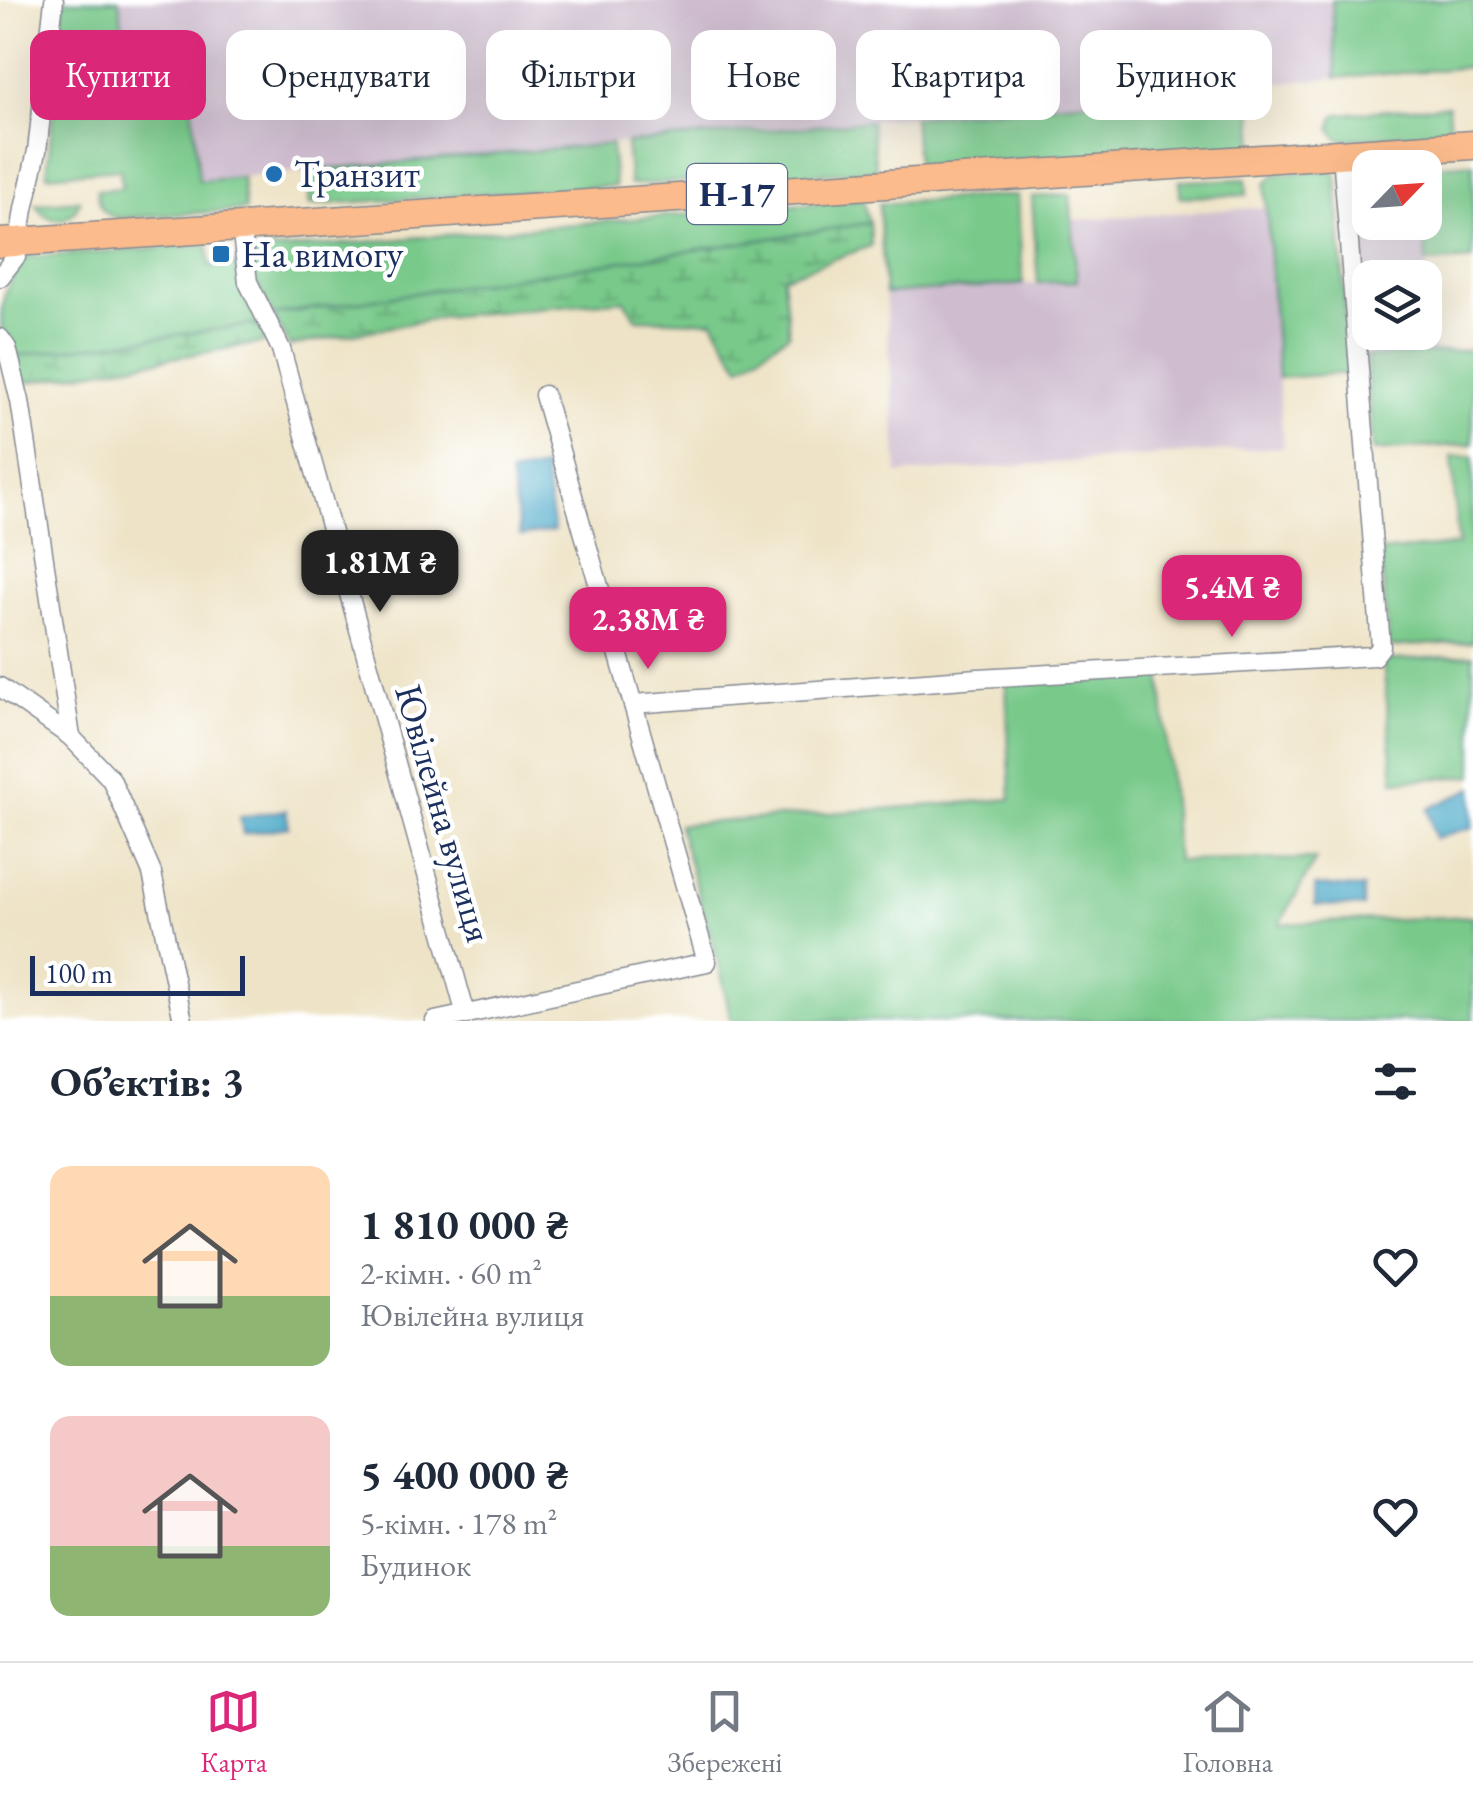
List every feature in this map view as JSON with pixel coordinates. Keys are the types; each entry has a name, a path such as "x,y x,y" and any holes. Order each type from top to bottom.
{"main road":[{"name":"Н-17","path":"9,243 1473,145"}],"street":[{"path":"0,277 17,255 9,243 24,209 37,151 54,0"},
{"path":"632,704 978,678 1374,656 1380,648 1342,154"},
{"name":"Ювілейна вулиця","path":"241,227 248,282 281,349 466,1015"},
{"path":"0,338 7,348 20,401 71,737"},
{"path":"434,1021 707,962 544,395"},
{"path":"0,687 71,737 110,779 152,874 182,1021"}],"shaded area":[{"path":"119,0 1332,0 1336,78 1272,84 1272,30 1080,30 1080,101 1060,103 1060,30 856,30 856,120 872,120 199,181 194,120 206,120 206,30 123,30"},
{"path":"1266,207 1283,447 898,474 885,294 1076,281 1072,220"},
{"path":"1358,240 1425,240 1427,260 1359,260"},
{"path":"1366,350 1433,350 1433,353 1366,357"}],"green space":[{"path":"63,0 119,0 123,30 60,30"},
{"path":"1332,0 1473,0 1473,67 1336,78"},
{"path":"1080,102 1080,120 1253,120 1255,146 917,167 913,120 1060,120 1060,103"},
{"path":"1448,105 1450,131 1341,140 1331,128 1339,114"},
{"path":"52,120 194,120 199,181 242,177 245,210 118,218 102,209 97,190 122,188 120,169 47,175"},
{"path":"871,121 876,170 630,185 626,143"},
{"path":"611,144 615,186 310,205 307,171"},
{"path":"1473,163 1473,260 1426,260 1425,240 1442,240 1442,165"},
{"path":"1329,170 1337,176 1349,373 1278,378 1265,185 1275,174"},
{"path":"1246,179 1247,195 1180,197 1180,181"},
{"path":"1070,194 1077,281 1038,283 1032,197"},
{"path":"1017,195 1023,284 885,294 879,204"},
{"path":"863,199 870,223 273,315 255,280 251,252"},
{"path":"80,200 71,214 60,219 47,216 36,204"},
{"path":"870,223 871,246 783,277 789,334 740,367 713,321 637,319 624,300 444,317 289,346 273,315"},
{"path":"208,245 210,266 236,263 239,285 259,324 16,356 1,325 7,288 26,257"},
{"path":"259,324 267,342 23,383 16,356"},
{"path":"1473,350 1473,444 1373,451 1366,357"},
{"path":"1473,456 1473,642 1389,647 1380,552 1458,545 1452,457"},
{"path":"1473,655 1473,776 1394,781 1383,661"},
{"path":"1161,675 1177,861 1316,859 1280,924 1473,916 1473,1021 731,1021 720,968 678,825 1011,799 1006,684"}],"water":[{"path":"544,468 554,531 520,536 510,474"},
{"path":"1473,788 1473,827 1435,838 1428,809"},
{"path":"286,810 289,827 243,834 240,817"},
{"path":"1315,886 1363,888 1363,907 1315,905"}],"place":[{"name":"Транзит","path":"274,174"},
{"name":"На вимогу","path":"221,254"}]}
